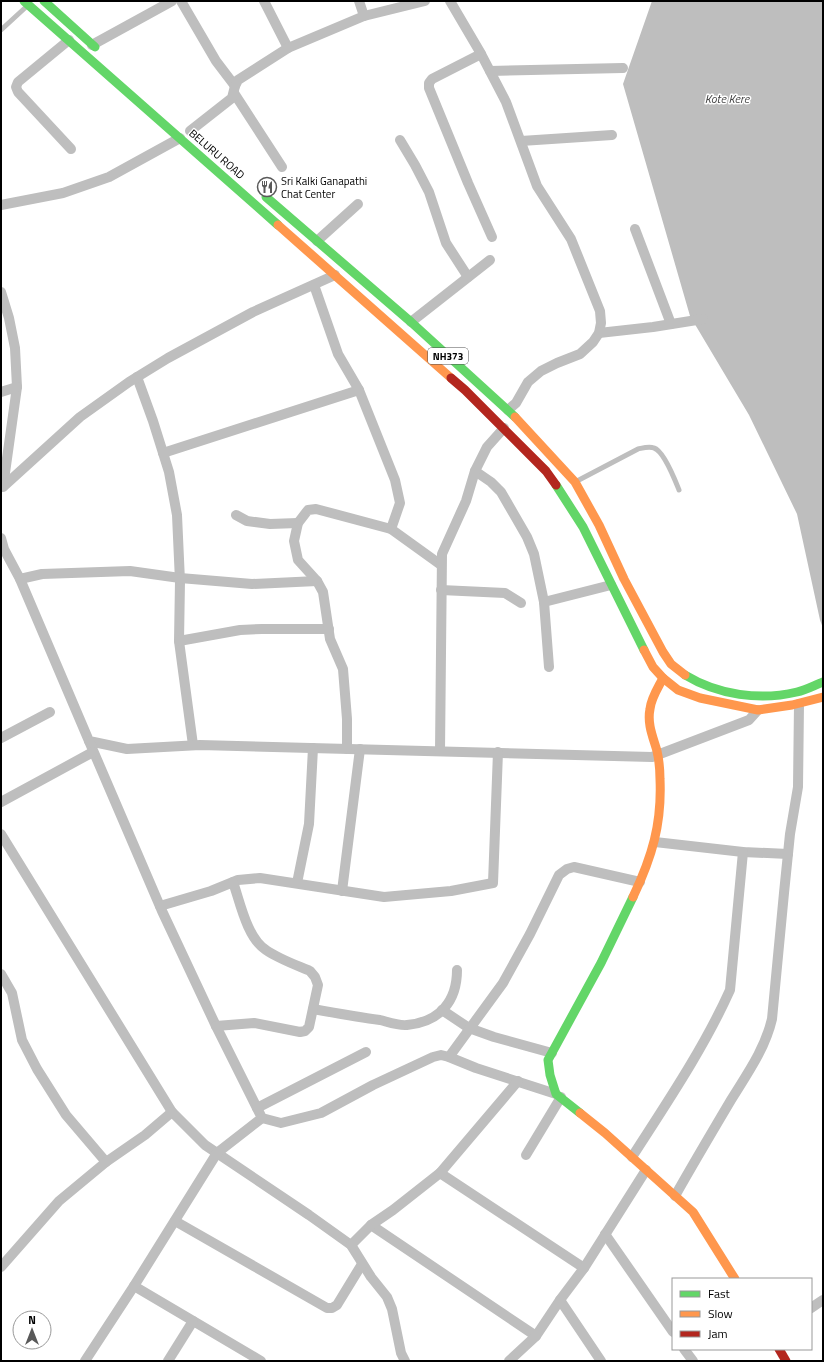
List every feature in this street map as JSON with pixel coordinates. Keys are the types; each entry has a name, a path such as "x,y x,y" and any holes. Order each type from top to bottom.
{"main road":[{"path":"44,1 104,55"},
{"name":"BELURU ROAD","path":"26,3 465,390 504,428"},
{"name":"NH373","path":"259,191 411,322 508,410 562,467 575,482 599,525 624,579 662,652 671,664 681,673 693,680 714,688 742,695 755,696 773,696 798,692 823,682"},
{"name":"NH373","path":"504,428 546,471 561,491 583,527 653,667 663,678 678,690 700,698 758,710 799,704 823,697"},
{"path":"663,678 652,701 649,714 649,724 658,755 660,777 659,809 655,842 640,882 620,927 548,1060 548,1066 558,1095 605,1133 693,1212 734,1278"},
{"path":"780,1350 786,1361"}],"street":[{"path":"92,45 172,1"},
{"path":"182,1 216,61 282,166"},
{"path":"264,1 288,48"},
{"path":"359,1 364,16"},
{"path":"190,131 232,98 238,80 288,48 364,16 425,1"},
{"path":"450,1 481,54 506,102 538,186 571,239 600,311 601,323 599,333 593,342 580,354 557,363 536,375 528,382 516,403 508,410"},
{"path":"69,40 18,82 16,87 18,92 71,149"},
{"path":"481,54 432,79 429,83 429,88 492,237"},
{"path":"490,71 623,68"},
{"path":"521,141 612,135"},
{"path":"1,205 63,193 109,177 180,138"},
{"path":"400,140 429,192 446,243 468,277"},
{"path":"317,241 358,204"},
{"path":"635,229 670,324"},
{"path":"411,322 490,260"},
{"path":"2,489 80,417 137,377 168,358 252,312 335,275"},
{"path":"314,285 338,354 359,390 395,480 400,503 391,528"},
{"path":"1,292 9,318 15,348 17,387 2,489"},
{"path":"599,333 703,319"},
{"path":"137,377 169,472 177,515 180,578 179,641 193,745"},
{"path":"1,392 17,387"},
{"path":"163,453 359,390"},
{"path":"440,751 440,590 442,554 466,501 474,471 487,446 504,428"},
{"path":"474,471 491,482 501,492 527,537 534,554 544,602 549,667"},
{"path":"347,749 347,719 343,669 330,639 323,592 317,581 298,560 294,540 298,523 308,510 316,509 391,528 441,565"},
{"path":"236,515 247,521 270,524 298,523"},
{"path":"1,538 4,555 20,579 88,742 160,906 216,1026 259,1113 281,1123 321,1113 373,1085 433,1057 441,1055 558,1095 526,1155"},
{"path":"20,579 42,574 130,571 180,578 252,584 317,581"},
{"path":"544,602 611,585"},
{"path":"440,590 505,593 521,603"},
{"path":"179,641 240,630 329,628"},
{"path":"675,1196 696,1157 757,1057 768,1035 772,1019 788,854 798,787 799,704"},
{"path":"88,742 127,749 193,745 652,757 749,720 758,710"},
{"path":"1,738 50,712"},
{"path":"297,883 309,824 314,748"},
{"path":"342,891 360,749"},
{"path":"1,802 93,752"},
{"path":"160,906 211,891 238,880 260,878 384,897 452,891 492,883 498,752"},
{"path":"1,834 172,1112 205,1145 351,1245 371,1278 387,1297 392,1309 401,1353 405,1361"},
{"path":"655,842 743,852 788,854"},
{"path":"632,1157 674,1092 730,990 743,852"},
{"path":"449,1057 503,983 530,934 559,875 567,869 574,867 640,882"},
{"path":"216,1026 254,1023 300,1032 306,1031 309,1027 318,985 315,977 310,971 265,950 257,942 249,930 233,882"},
{"path":"313,1009 406,1025 422,1022 437,1016 448,1005 457,983 457,970"},
{"path":"1,974 12,993 22,1040 36,1069 66,1115 106,1162"},
{"path":"442,1010 469,1028 494,1037 552,1053"},
{"path":"86,1361 217,1153 259,1113 366,1052"},
{"path":"351,1245 371,1225 393,1210 440,1173 518,1081"},
{"path":"1,1267 59,1201 106,1162 145,1135 172,1112"},
{"path":"509,1361 536,1336 584,1268 646,1170"},
{"path":"440,1173 584,1268"},
{"path":"175,1221 327,1308 332,1308 337,1305 362,1264"},
{"path":"371,1225 536,1336"},
{"path":"606,1234 672,1331"},
{"path":"134,1286 261,1361"},
{"path":"560,1300 601,1361"},
{"path":"812,1307 823,1300"},
{"path":"168,1361 193,1321"},
{"path":"685,1350 693,1361"}],"lane":[{"path":"1,30 26,3"},
{"path":"575,482 638,449 646,447 654,448 660,452 679,490"}],"water":[{"name":"Kote Kere","path":"652,1 823,1 823,628 797,514 749,415 690,316 623,84"}],"traffic: fast":[{"path":"24,1 278,225"},
{"path":"44,1 95,47"},
{"path":"266,197 411,322 515,417"},
{"path":"556,485 583,527 644,650"},
{"path":"685,675 698,682 725,692 754,696 783,695 807,689 823,682"},
{"path":"580,1113 556,1094 550,1075 548,1060 601,963 633,897"}],"traffic: slow":[{"path":"278,225 451,378"},
{"path":"515,417 575,482 599,525 624,579 663,652 671,664 685,675"},
{"path":"644,650 653,667 663,678 678,690 700,698 758,710 792,705 823,697"},
{"path":"633,897 646,868 657,826 660,795 660,768 657,751 652,736 649,715 655,693 663,678"},
{"path":"580,1113 605,1133 693,1212 734,1278"}],"traffic: jam":[{"path":"451,378 465,390 546,471 556,485"},
{"path":"780,1350 786,1361"}],"place":[{"name":"Sri Kalki Ganapathi Chat Center","path":"267,187"}]}
